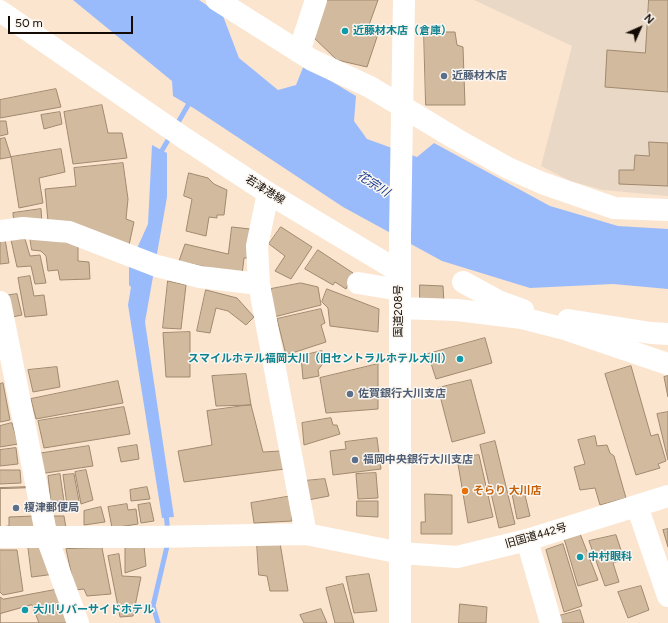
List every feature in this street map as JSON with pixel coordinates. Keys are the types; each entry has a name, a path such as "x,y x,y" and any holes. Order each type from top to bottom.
{"main road":[{"path":"217,0 299,52 370,87 403,111 508,168 542,183 614,208 668,210"},
{"path":"299,52 316,0"},
{"name":"国道208号","path":"400,623 400,231 404,0"},
{"name":"若津港線","path":"0,11 184,138 268,193 400,290"},
{"path":"268,193 257,246 260,284 306,534"},
{"path":"0,231 23,228 69,232 155,266 200,277 260,284"},
{"path":"462,282 529,316 668,364"},
{"path":"358,283 400,290 457,310 529,316 668,334"},
{"path":"0,302 47,538 78,623"},
{"name":"旧国道442号","path":"0,537 151,537 306,534 401,553 457,557 527,540 668,496"},
{"path":"637,506 668,596"},
{"path":"527,540 551,623"}],"shaded area":[{"path":"474,0 668,0 668,196 603,190 570,181 541,166 572,46"}],"water":[{"name":"花宗川","path":"73,0 199,0 223,16 239,58 278,90 296,85 304,65 356,96 354,121 367,139 417,157 434,143 550,206 618,226 668,229 668,289 613,284 530,288 442,261 343,207 173,96 172,81"},
{"path":"152,145 167,153 167,197 145,322 174,517 162,518 128,305 131,287 129,285 129,266 148,224"}],"building":[{"name":"近藤材木店（倉庫）","path":"323,0 378,0 369,25 380,28 367,67 337,60 311,35"},
{"path":"649,0 668,0 668,92 605,87 607,50 645,53"},
{"name":"近藤材木店","path":"424,32 455,32 457,45 463,47 465,105 426,105"},
{"path":"56,89 61,107 0,118 0,100"},
{"path":"102,105 108,133 122,133 127,158 73,164 64,112"},
{"path":"60,112 62,124 44,129 41,115"},
{"path":"0,121 6,121 8,134 0,136"},
{"path":"5,138 11,157 0,159 0,139"},
{"path":"649,142 668,143 668,186 619,184 619,170 634,170 635,155 649,156"},
{"path":"61,149 65,172 39,178 43,203 19,208 11,157"},
{"path":"123,163 128,199 126,219 134,222 129,245 48,221 45,189 76,186 74,168"},
{"path":"189,173 208,178 214,184 227,190 224,215 217,215 217,218 209,217 206,236 186,231 192,199 184,196"},
{"path":"41,209 42,223 14,225 13,213"},
{"path":"232,227 250,229 249,258 244,258 242,275 179,261 185,244 228,254"},
{"path":"281,227 312,247 291,279 275,271 285,256 269,244"},
{"path":"30,237 78,244 78,261 89,262 90,279 60,280 58,270 48,271 46,256 41,251 32,250"},
{"path":"5,239 9,263 0,264 0,240"},
{"path":"25,239 30,256 40,255 46,283 35,284 31,266 17,267 11,240"},
{"path":"318,250 353,273 346,289 335,282 333,285 305,269"},
{"path":"30,276 34,296 44,295 47,315 25,317 18,278"},
{"path":"168,281 186,285 181,329 163,328"},
{"path":"301,283 318,287 321,305 274,317 271,289"},
{"path":"420,285 443,286 444,303 420,302"},
{"path":"327,289 379,309 378,332 330,326 328,308 322,302"},
{"path":"206,290 237,298 254,317 246,325 228,311 216,308 210,333 197,331"},
{"path":"17,294 22,315 7,318 4,296"},
{"path":"321,309 325,323 321,325 326,342 286,355 277,319"},
{"path":"190,332 190,377 166,377 163,333"},
{"name":"スマイルホテル福岡大川（旧セントラルホテル大川）","path":"485,338 492,363 436,379 428,354"},
{"path":"322,351 324,362 318,370 319,376 303,379 301,356"},
{"name":"佐賀銀行大川支店","path":"378,364 378,409 326,413 320,378"},
{"path":"631,366 651,436 658,434 666,461 658,464 660,468 636,475 605,374"},
{"path":"57,367 60,387 33,392 28,370"},
{"path":"246,374 251,405 216,406 212,376"},
{"path":"668,376 668,397 664,377"},
{"path":"471,380 485,433 452,442 438,388"},
{"path":"118,381 123,403 36,419 31,399"},
{"path":"3,383 10,420 0,422 0,384"},
{"path":"251,405 263,452 281,451 285,469 184,482 178,451 212,445 207,411"},
{"path":"124,407 130,434 44,448 38,421"},
{"path":"668,412 668,460 657,414"},
{"path":"331,418 333,425 337,425 340,434 304,445 302,423"},
{"path":"12,423 18,444 0,447 0,426"},
{"path":"595,436 597,446 607,445 610,453 614,456 626,498 600,505 595,488 580,490 574,467 585,464 578,440"},
{"name":"福岡中央銀行大川支店","path":"377,438 381,469 333,475 330,451 346,449 345,442"},
{"path":"495,441 515,524 499,528 480,445"},
{"path":"137,445 139,459 121,462 118,448"},
{"path":"89,446 93,466 39,474 37,454"},
{"path":"16,448 18,464 0,466 0,450"},
{"path":"479,455 493,517 468,523 457,458"},
{"path":"0,470 20,470 21,483 0,484"},
{"path":"86,470 93,500 81,504 75,472"},
{"path":"376,473 378,498 358,499 356,474"},
{"path":"60,474 64,501 51,503 48,476"},
{"path":"74,474 79,501 67,505 63,475"},
{"path":"325,479 329,496 308,500 304,481"},
{"name":"榎津郵便局","path":"28,487 37,528 0,529 0,488"},
{"path":"147,487 150,499 131,501 130,490"},
{"name":"榎津郵便局","path":"28,488 34,516 9,517 9,526 0,527 0,489"},
{"path":"524,491 530,516 517,519 512,494"},
{"path":"425,494 452,495 452,534 421,534 421,522 425,522"},
{"path":"292,496 292,521 254,523 251,503"},
{"path":"357,501 378,501 378,517 357,516"},
{"path":"150,503 154,521 141,523 138,505"},
{"path":"127,504 128,510 136,509 138,524 112,528 108,507"},
{"path":"101,507 105,522 84,525 84,511"},
{"path":"48,516 64,516 66,528 50,529"},
{"path":"668,529 668,547 663,530"},
{"name":"中村眼科","path":"579,531 598,580 578,586 563,535"},
{"path":"616,535 624,559 613,563 619,582 605,586 589,541"},
{"path":"257,543 280,543 288,591 270,591 267,576 259,575"},
{"path":"563,544 582,606 564,612 546,550"},
{"path":"28,545 45,545 55,574 32,577"},
{"path":"144,546 146,566 125,573 125,548"},
{"path":"102,548 111,594 87,596 84,589 75,590 66,549"},
{"path":"0,550 17,550 23,591 3,595 0,592"},
{"path":"119,554 122,576 141,577 133,616 120,617 108,556"},
{"path":"369,574 377,611 354,613 346,577"},
{"path":"343,584 354,623 335,623 326,588"},
{"path":"641,586 649,610 628,618 618,592"},
{"path":"60,589 71,623 0,623 0,597 3,599"},
{"path":"460,604 487,607 486,623 459,623"},
{"name":"大川リバーサイドホテル","path":"32,605 39,623 0,623 0,614"},
{"path":"321,609 327,623 304,623 300,615"},
{"path":"580,610 584,623 561,623 559,616"}],"waterway":[{"path":"176,126 191,100"},
{"path":"161,156 161,152 171,135"},
{"path":"166,513 168,533"},
{"path":"158,623 153,606 168,542"}],"place":[{"name":"近藤材木店（倉庫）","path":"345,31"},
{"name":"近藤材木店","path":"444,76"},
{"name":"スマイルホテル福岡大川（旧セントラルホテル大川）","path":"460,359"},
{"name":"佐賀銀行大川支店","path":"350,394"},
{"name":"福岡中央銀行大川支店","path":"355,460"},
{"name":"そらり 大川店","path":"465,491"},
{"name":"榎津郵便局","path":"16,508"},
{"name":"中村眼科","path":"580,557"},
{"name":"大川リバーサイドホテル","path":"25,610"}]}
